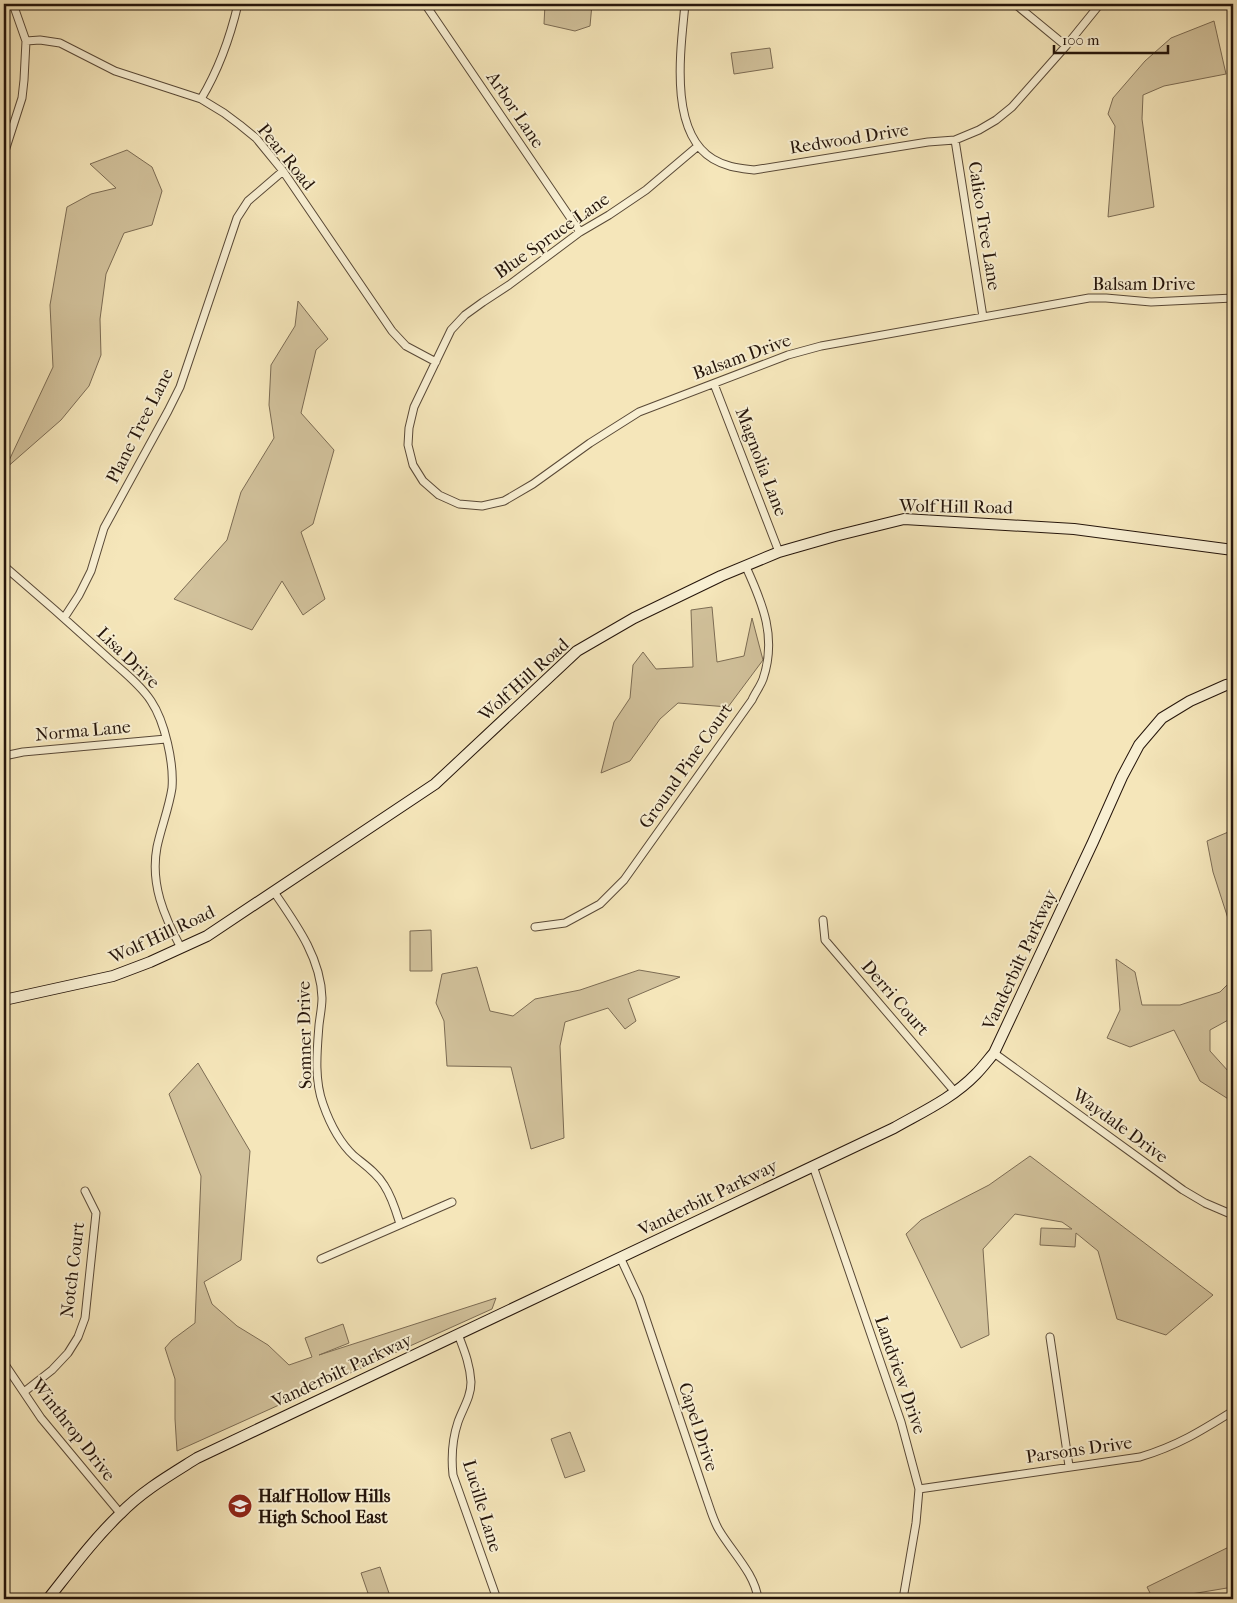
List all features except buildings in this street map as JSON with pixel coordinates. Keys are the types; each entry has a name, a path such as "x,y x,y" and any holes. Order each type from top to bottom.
{"main road":[{"name":"Wolf Hill Road","path":"4,1000 113,976 150,962 207,936 435,784 577,651 634,618 721,576 779,552 904,519 1074,529 1233,550"},
{"name":"Vanderbilt Parkway","path":"48,1599 120,1513 156,1484 197,1458 894,1128 932,1108 955,1092 975,1075 994,1053 1122,777 1139,745 1162,718 1190,701 1226,685 1233,684"}],"street":[{"path":"4,154 22,98 26,40 13,4"},
{"path":"201,99 221,62 238,4"},
{"name":"Arbor Lane","path":"425,4 580,232"},
{"name":"Redwood Drive","path":"685,4 680,59 683,107 690,130 698,146 712,158 730,167 754,170 918,144 955,140 979,130 996,120 1012,107 1100,4"},
{"path":"1015,4 1066,46"},
{"name":"Pear Road","path":"26,40 60,43 115,71 201,99 224,112 256,138 283,171 392,331 406,346 436,362"},
{"name":"Calico Tree Lane","path":"955,140 983,317"},
{"name":"Blue Spruce Lane","path":"436,362 451,330 465,315 580,232 646,190 698,146"},
{"name":"Plane Tree Lane","path":"64,618 79,595 91,571 104,528 180,387 237,218 248,201 283,171"},
{"name":"Balsam Drive","path":"436,362 414,407 409,428 408,445 413,465 423,480 439,495 459,504 482,506 504,501 533,484 597,438 639,412 788,355 821,346 1089,298 1151,302 1233,298"},
{"name":"Magnolia Lane","path":"714,384 779,552"},
{"name":"Lisa Drive","path":"4,566 139,686 151,701 159,717 172,765 172,789 157,849 155,872 158,897 181,948"},
{"name":"Ground Pine Court","path":"535,927 565,923 600,904 624,880 752,700 762,680 768,658 769,635 766,615 746,566"},
{"name":"Norma Lane","path":"4,756 24,752 166,739"},
{"name":"Somner Drive","path":"274,892 298,927 320,974 322,999 316,1052 317,1076 322,1102 339,1139 353,1155 370,1168 384,1185 400,1224"},
{"name":"Derri Court","path":"823,920 825,940 955,1092"},
{"name":"Waydale Drive","path":"994,1053 1183,1190 1205,1203 1233,1215"},
{"name":"Landview Drive","path":"813,1166 901,1422 919,1489 916,1523 903,1599"},
{"name":"Notch Court","path":"24,1392 52,1370 68,1352 78,1337 85,1318 96,1213 85,1191"},
{"path":"322,1259 452,1202"},
{"name":"Capel Drive","path":"620,1258 639,1298 702,1488 715,1521 748,1574 757,1592 758,1599"},
{"name":"Lucille Lane","path":"458,1334 469,1362 471,1384 467,1402 458,1420 454,1438 451,1458 453,1475 497,1599"},
{"path":"1050,1337 1069,1466"},
{"name":"Winthrop Drive","path":"4,1363 41,1418 120,1513"},
{"name":"Parsons Drive","path":"919,1489 1140,1457 1186,1440 1233,1411"}],"shaded area":[{"path":"545,4 592,4 590,26 575,31 544,24"},
{"path":"1214,21 1226,74 1164,86 1143,95 1142,119 1154,207 1108,217 1115,126 1108,114 1113,98 1145,61 1171,38"},
{"path":"770,48 773,68 734,74 731,53"},
{"path":"127,150 152,167 162,191 152,225 124,233 106,274 100,319 101,355 89,386 61,420 5,469 53,367 50,305 67,207 91,194 116,188 90,164"},
{"path":"298,301 328,339 316,350 301,413 334,450 313,524 301,532 325,599 303,615 282,581 252,630 174,599 227,540 241,492 274,438 269,405 271,365 295,326"},
{"path":"712,607 717,662 744,656 752,618 763,660 728,707 678,703 660,719 630,761 601,773 614,722 630,698 633,665 643,652 656,669 693,667 691,610"},
{"path":"1233,830 1233,934 1213,872 1207,841"},
{"path":"431,930 432,971 410,971 410,931"},
{"path":"1116,959 1135,972 1142,1005 1180,1005 1220,992 1233,979 1233,1019 1210,1030 1210,1051 1229,1072 1233,1072 1233,1102 1200,1081 1174,1030 1130,1047 1107,1038 1120,1010"},
{"path":"477,967 490,1011 513,1016 535,999 580,990 639,970 680,977 628,999 636,1021 625,1029 608,1008 565,1022 560,1046 564,1138 531,1149 511,1067 447,1066 444,1021 436,1003 442,974"},
{"path":"198,1063 250,1151 241,1260 204,1282 212,1304 237,1326 268,1345 289,1365 312,1357 305,1338 343,1324 349,1343 319,1355 496,1298 492,1309 177,1451 175,1379 165,1348 172,1340 195,1323 201,1176 169,1094"},
{"path":"1030,1156 1213,1295 1166,1335 1117,1319 1098,1251 1076,1233 1075,1247 1040,1245 1041,1228 1072,1229 1062,1222 1015,1214 983,1249 989,1335 961,1348 906,1234 921,1220 989,1185"},
{"path":"570,1432 585,1471 565,1478 551,1439"},
{"path":"1233,1545 1233,1587 1153,1599 1147,1587"},
{"path":"380,1567 391,1599 370,1599 361,1573"}],"place":[{"name":"Half Hollow Hills High School East","path":"240,1506"}]}
